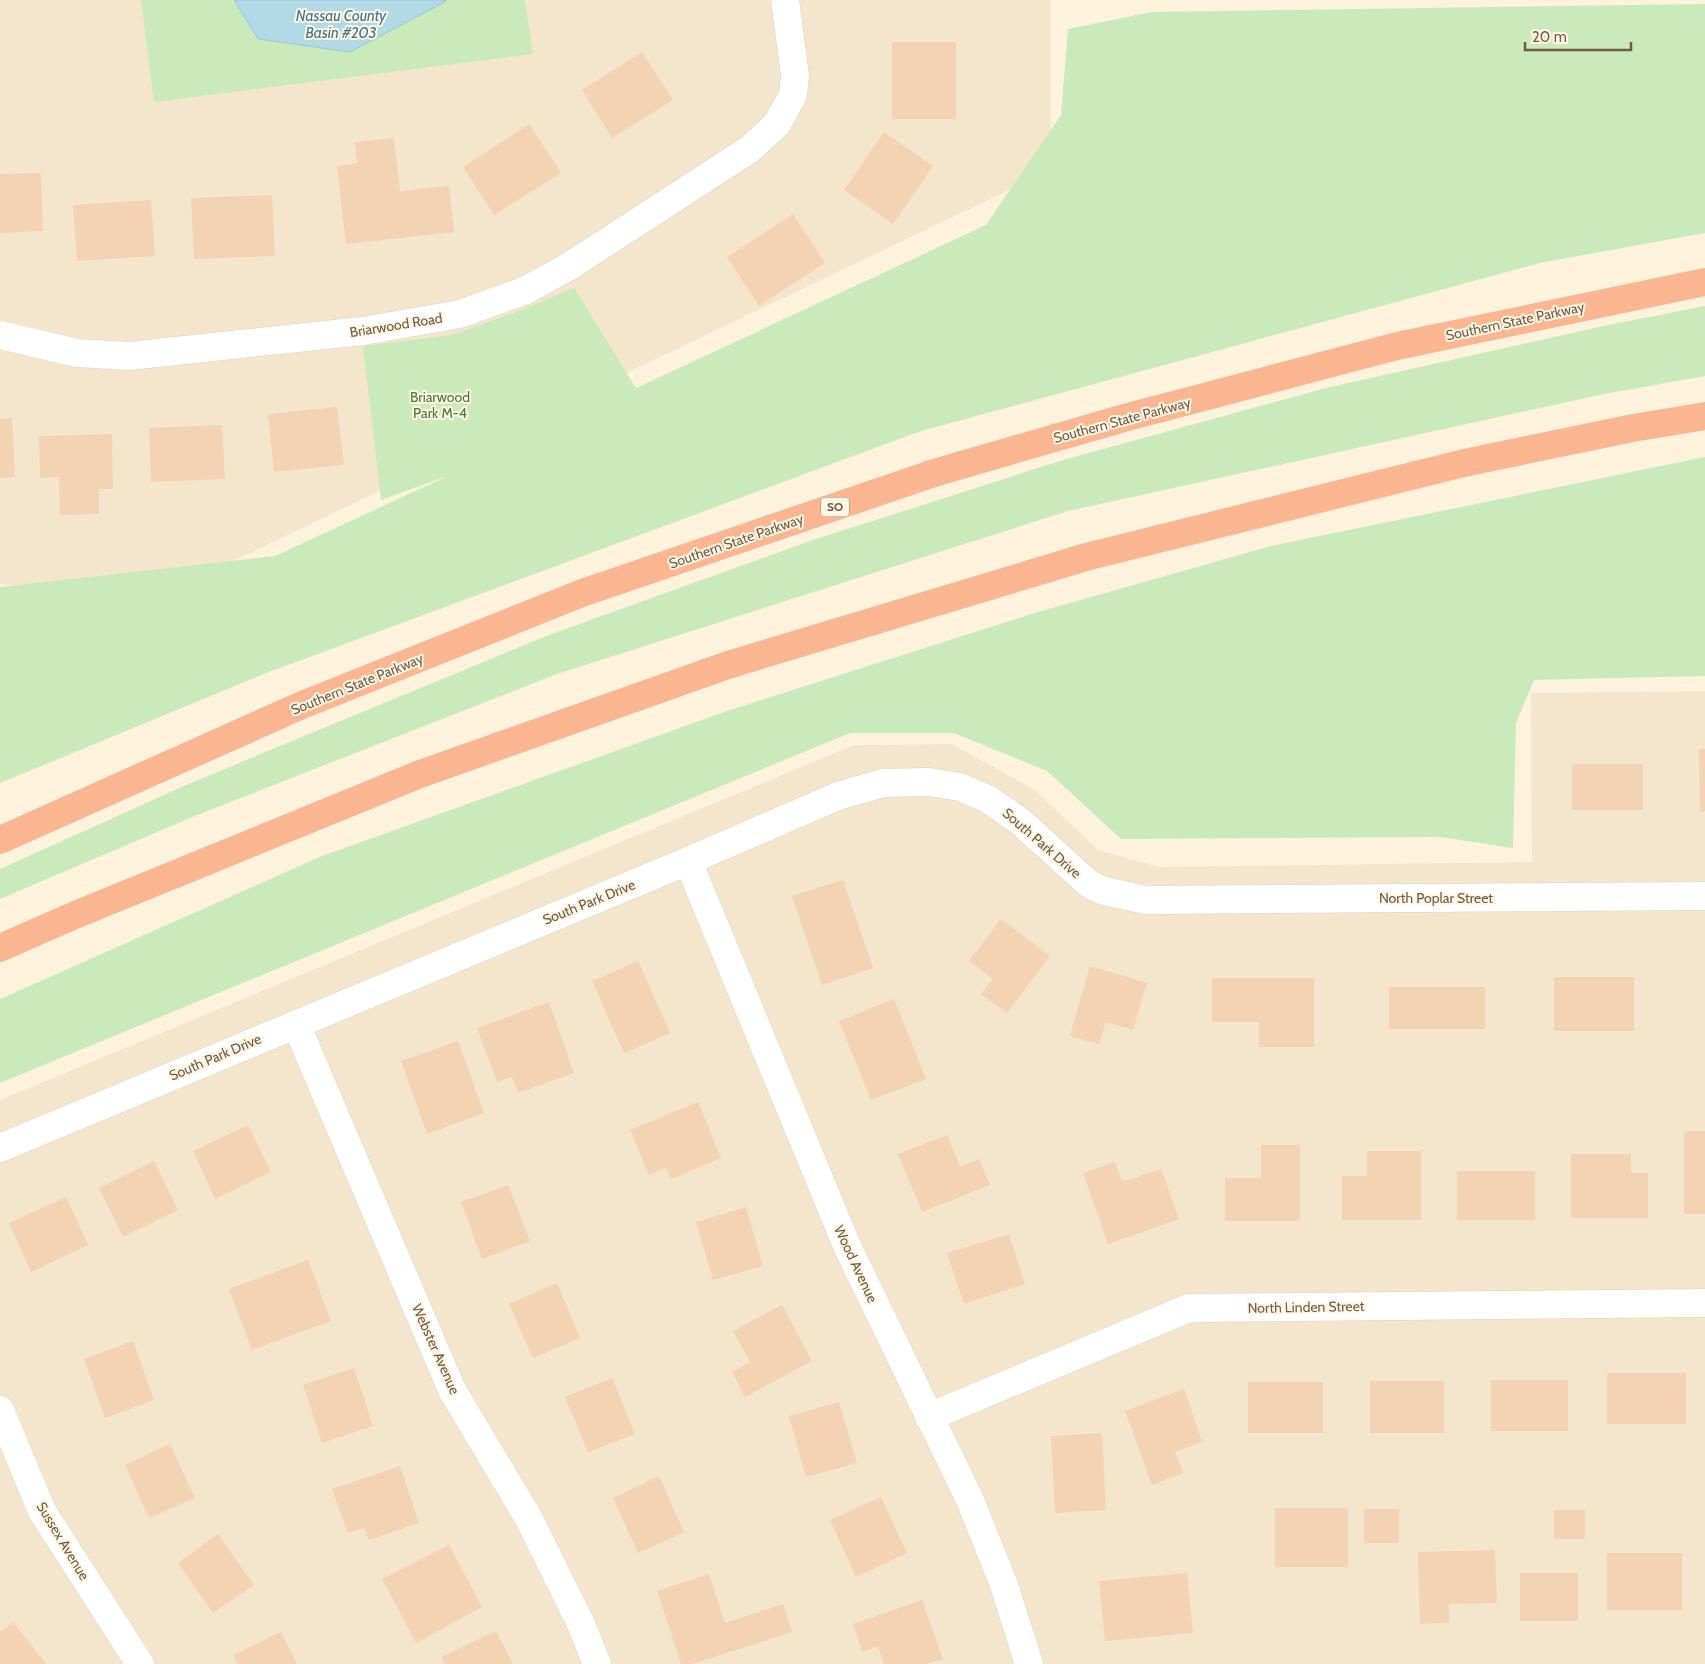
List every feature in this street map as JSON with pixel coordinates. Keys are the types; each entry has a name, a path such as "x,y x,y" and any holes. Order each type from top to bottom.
{"highway":[{"name":"Southern State Parkway","path":"0,840 302,705 582,593 934,473 1124,418 1397,346 1705,282"},
{"path":"0,948 75,914 420,774 728,665 1086,557 1464,463 1633,428 1705,416"}],"street":[{"name":"Briarwood Road","path":"0,335 77,353 129,356 363,331 460,314 526,290 568,267 750,149 777,124 793,95 795,76 785,0"},
{"name":"South Park Drive","path":"0,1148 688,861 838,796 884,783 929,782 960,787 988,798 1021,822 1089,884 1104,892 1146,900 1168,900"},
{"name":"Wood Avenue","path":"688,861 846,1246 970,1500 1004,1585 1029,1664"},
{"name":"North Poplar Street","path":"1168,900 1705,896"},
{"name":"Webster Avenue","path":"296,1024 452,1390 528,1517 581,1624 598,1664"},
{"name":"North Linden Street","path":"928,1417 1189,1308 1705,1303"},
{"name":"Sussex Avenue","path":"0,1410 42,1511 140,1664"}],"shaded area":[{"path":"0,0 1051,0 1051,170 141,605 0,584"},
{"path":"1705,691 1705,1664 0,1664 0,1100 854,745 952,744 1035,790 1098,850 1159,867 1532,862 1531,693"}],"green space":[{"path":"141,0 234,0 258,39 349,52 446,0 525,0 533,54 154,102"},
{"name":"Briarwood Park M-4","path":"1705,4 1705,233 1540,263 921,431 269,672 0,783 0,587 275,556 450,475 381,500 363,346 452,335 511,314 574,288 636,388 986,225 1061,115 1068,29 1152,12"},
{"path":"1705,306 1705,376 1604,394 1068,511 557,674 197,815 0,899 0,869 186,785 546,636 813,540 1063,460 1326,388 1603,326"},
{"path":"1705,457 1705,676 1534,680 1516,723 1513,848 1440,837 1121,839 1047,771 954,733 850,733 0,1083 0,999 322,856 730,710 1031,614 1271,546"}],"water":[{"name":"Nassau County Basin #203","path":"234,0 446,0 350,52 258,39"}],"building":[{"path":"892,42 956,42 956,119 892,119"},
{"path":"642,52 673,100 612,138 582,90"},
{"path":"529,124 561,173 494,215 463,167"},
{"path":"884,132 933,166 893,224 844,190"},
{"path":"394,138 400,191 449,186 454,232 346,244 337,166 357,163 355,142"},
{"path":"41,173 43,231 0,233 0,174"},
{"path":"272,195 275,256 194,259 191,198"},
{"path":"151,200 155,256 77,261 73,205"},
{"path":"793,214 825,263 759,306 727,257"},
{"path":"337,407 344,465 274,472 268,414"},
{"path":"12,418 15,477 0,478 0,419"},
{"path":"222,425 225,479 151,482 149,428"},
{"path":"112,434 113,489 99,489 99,514 60,515 59,477 40,478 39,436"},
{"path":"1699,749 1705,749 1705,811 1700,812"},
{"path":"1572,764 1643,764 1643,810 1572,810"},
{"path":"843,880 873,968 822,985 792,896"},
{"path":"1001,919 1050,956 1007,1013 981,994 993,979 969,961"},
{"path":"638,961 670,1033 624,1053 592,981"},
{"path":"1090,966 1147,983 1133,1030 1106,1022 1099,1044 1070,1036"},
{"path":"1554,977 1634,977 1634,1031 1554,1031"},
{"path":"1212,978 1314,978 1314,1047 1259,1047 1259,1022 1212,1022"},
{"path":"1389,987 1485,987 1485,1029 1389,1029"},
{"path":"894,999 926,1079 871,1100 839,1021"},
{"path":"549,1002 574,1073 518,1093 512,1077 497,1082 477,1028"},
{"path":"458,1041 484,1113 427,1134 401,1061"},
{"path":"698,1102 721,1158 671,1179 666,1168 649,1175 630,1130"},
{"path":"248,1125 271,1172 215,1199 193,1151"},
{"path":"1684,1131 1705,1131 1705,1214 1684,1214"},
{"path":"947,1135 960,1167 979,1159 990,1185 922,1212 898,1154"},
{"path":"1261,1145 1300,1145 1300,1221 1225,1221 1225,1178 1261,1178"},
{"path":"1367,1151 1421,1151 1421,1220 1342,1220 1342,1176 1367,1176"},
{"path":"1571,1154 1631,1154 1631,1173 1648,1173 1648,1218 1571,1218"},
{"path":"154,1161 178,1210 123,1237 99,1188"},
{"path":"1115,1162 1122,1182 1161,1169 1179,1219 1108,1244 1083,1173"},
{"path":"1457,1171 1535,1171 1535,1220 1457,1220"},
{"path":"508,1185 530,1241 482,1259 461,1202"},
{"path":"66,1197 88,1245 31,1272 9,1223"},
{"path":"746,1207 763,1266 713,1280 696,1222"},
{"path":"1009,1234 1025,1284 964,1304 947,1253"},
{"path":"308,1260 331,1321 252,1350 229,1289"},
{"path":"557,1283 580,1338 533,1358 509,1304"},
{"path":"782,1305 812,1361 745,1397 732,1372 750,1362 733,1331"},
{"path":"133,1341 154,1400 105,1418 84,1359"},
{"path":"354,1368 373,1426 322,1443 303,1385"},
{"path":"1607,1373 1686,1373 1686,1424 1607,1424"},
{"path":"612,1378 635,1434 588,1452 565,1397"},
{"path":"1491,1380 1568,1380 1568,1431 1491,1431"},
{"path":"1370,1381 1444,1381 1444,1433 1370,1433"},
{"path":"1248,1382 1323,1382 1323,1433 1248,1433"},
{"path":"1184,1389 1202,1442 1175,1452 1183,1473 1152,1485 1125,1411"},
{"path":"839,1402 857,1463 806,1477 789,1416"},
{"path":"1102,1433 1106,1510 1055,1513 1051,1436"},
{"path":"170,1444 195,1498 149,1518 125,1465"},
{"path":"400,1466 419,1523 369,1540 364,1528 348,1533 332,1489"},
{"path":"659,1476 684,1532 638,1553 613,1498"},
{"path":"881,1497 907,1553 856,1577 830,1520"},
{"path":"1275,1508 1348,1508 1348,1567 1275,1567"},
{"path":"1364,1509 1399,1509 1399,1543 1364,1543"},
{"path":"1554,1510 1585,1510 1585,1539 1554,1539"},
{"path":"218,1534 254,1585 213,1613 178,1563"},
{"path":"449,1545 482,1607 416,1643 382,1579"},
{"path":"1495,1550 1497,1603 1449,1604 1449,1623 1420,1624 1418,1552"},
{"path":"1607,1553 1682,1553 1682,1610 1607,1610"},
{"path":"1187,1573 1193,1633 1105,1641 1099,1581"},
{"path":"1520,1573 1578,1573 1578,1621 1520,1621"},
{"path":"709,1574 725,1623 783,1604 792,1632 692,1664 681,1664 657,1591"},
{"path":"922,1600 943,1659 927,1664 884,1664 878,1646 862,1652 853,1624"},
{"path":"13,1622 46,1664 0,1664 0,1632"},
{"path":"496,1631 513,1664 445,1664 441,1657"},
{"path":"281,1632 297,1664 237,1664 233,1655"}]}
